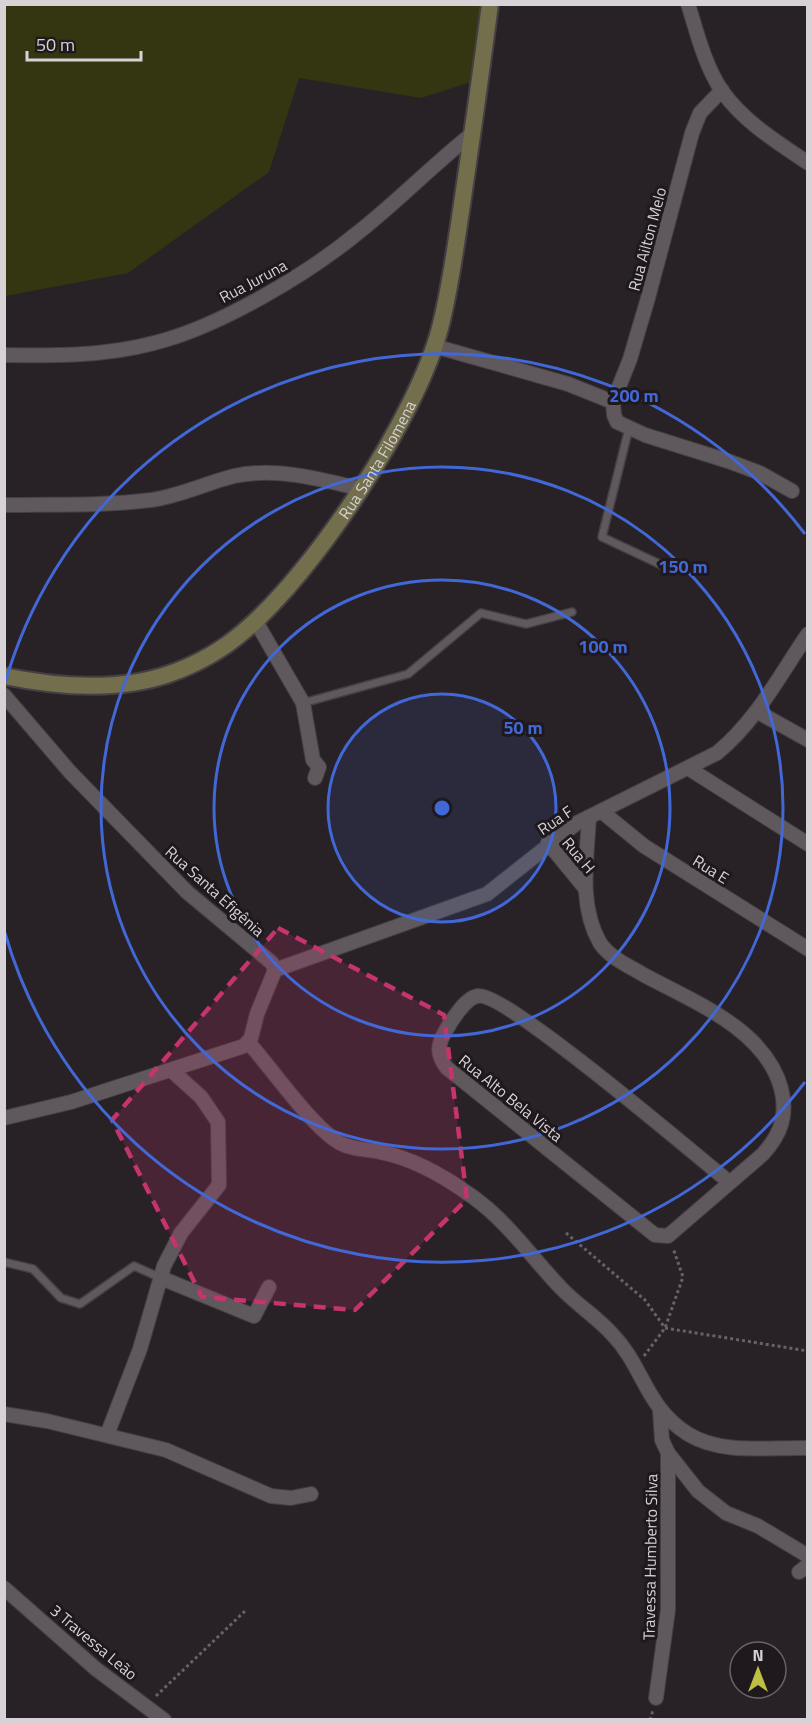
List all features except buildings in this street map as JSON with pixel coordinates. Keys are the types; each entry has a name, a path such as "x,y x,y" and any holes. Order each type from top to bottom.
{"main road":[{"name":"Rua Santa Filomena","path":"4,676 63,686 114,684 157,677 205,658 242,633 278,599 361,489 396,427 434,346 450,277 473,133 490,4"}],"street":[{"path":"687,4 709,66 722,90 758,128 807,163"},
{"name":"Rua Ailton Melo","path":"613,402 630,359 648,298 692,133 700,113 722,90"},
{"name":"Rua Juruna","path":"4,355 124,350 156,343 234,311 286,283 332,253 473,133"},
{"path":"434,346 568,384 613,402 617,422 629,428 760,473 792,490"},
{"path":"4,505 110,504 150,500 170,497 235,476 259,473 313,478 361,489"},
{"path":"255,620 303,704 313,760 319,767 315,778"},
{"name":"Rua F","path":"274,970 487,894 548,843 595,814 688,768 730,742 758,712 807,634"},
{"name":"Rua Santa Efigênia","path":"4,695 70,772 187,892 272,963 274,970"},
{"path":"758,712 807,740"},
{"path":"688,768 807,844"},
{"path":"595,814 585,888 593,926 607,951 736,1029 758,1046 772,1066 783,1097 784,1112 779,1132 763,1154 668,1236"},
{"name":"Rua E","path":"595,814 807,949"},
{"name":"Rua H","path":"548,843 585,888"},
{"path":"4,1118 71,1102 234,1050 249,1042 274,970"},
{"name":"Rua Alto Bela Vista","path":"668,1236 655,1235 447,1068 438,1053 439,1043 470,999 483,996 513,1011 618,1091 729,1182"},
{"path":"249,1042 330,1136 353,1148 380,1152 413,1163 442,1177 475,1198 513,1233 562,1289 612,1333 636,1367 660,1411 685,1432 712,1446 807,1448"},
{"path":"107,1435 140,1349 161,1278 181,1233 219,1185 218,1122 201,1097 171,1070"},
{"path":"161,1278 254,1316 269,1287"},
{"path":"660,1411 662,1440 668,1453 698,1491 713,1505 765,1530 807,1556"},
{"path":"4,1414 107,1435 166,1450 271,1496 291,1498 311,1494"},
{"name":"Travessa Humberto Silva","path":"656,1698 664,1657 668,1610 668,1453"},
{"name":"3 Travessa Leão","path":"4,1587 96,1669 164,1719"}],"lane":[{"path":"629,428 602,537 670,569"},
{"path":"303,704 408,674 481,613 526,624 572,612"},
{"path":"4,1262 33,1269 61,1298 80,1304 134,1266 161,1278"}],"path":[{"path":"566,1233 645,1300 665,1328 807,1351"},
{"path":"636,1367 665,1328 683,1277 668,1236"},
{"path":"146,1705 245,1611"}],"highlighted area":[{"path":"278,928 444,1015 467,1199 355,1310 202,1297 112,1120"}],"shaded area":[{"path":"5,5 497,5 486,77 421,98 299,78 269,172 128,273 5,296"}]}
